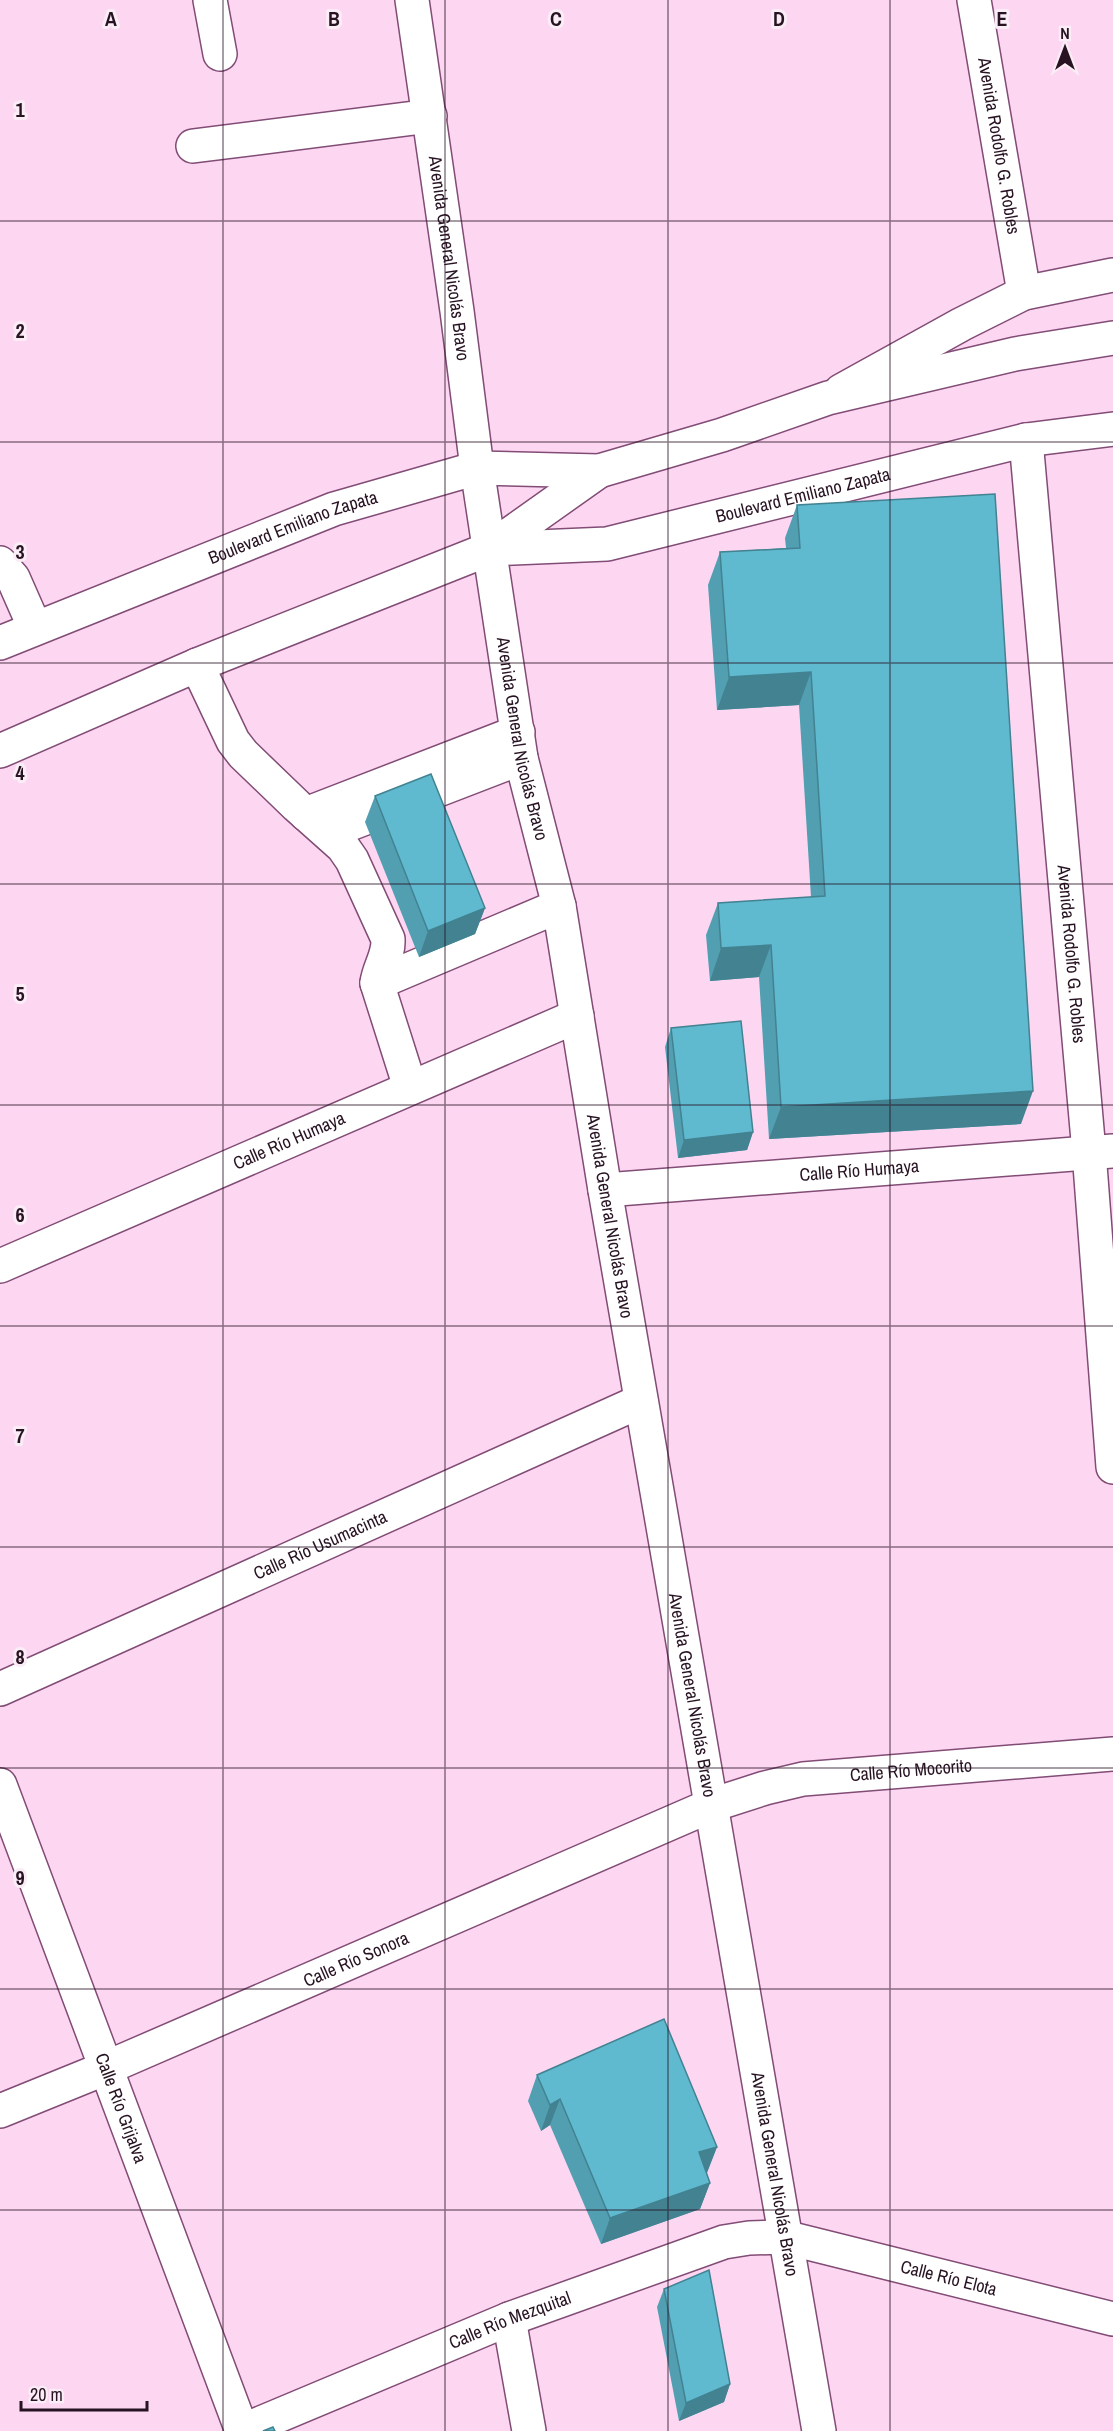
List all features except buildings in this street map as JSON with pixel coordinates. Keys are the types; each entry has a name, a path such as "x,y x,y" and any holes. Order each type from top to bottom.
{"street":[{"path":"210,0 220,54"},
{"name":"Avenida General Nicolás Bravo","path":"412,0 430,116 477,468 520,745 559,906 605,1190 819,2431"},
{"name":"Avenida Rodolfo G. Robles","path":"974,0 1024,293"},
{"path":"193,146 430,116"},
{"name":"Boulevard Emiliano Zapata","path":"828,398 962,324 1024,293 1113,275"},
{"name":"Boulevard Emiliano Zapata","path":"0,644 34,628 334,509 477,468 599,471 722,435 828,398 1015,354 1113,338"},
{"name":"Boulevard Emiliano Zapata","path":"489,549 607,544 1026,440 1113,429"},
{"name":"Avenida Rodolfo G. Robles","path":"1026,440 1101,1151 1113,1467"},
{"name":"Boulevard Emiliano Zapata","path":"0,752 197,665 489,549 599,471"},
{"path":"0,563 13,578 34,628"},
{"path":"197,665 233,741 243,754 343,847 352,860 388,939 388,953 378,973 377,983 410,1087"},
{"path":"317,823 520,745"},
{"path":"377,983 559,906"},
{"name":"Calle Río Humaya","path":"0,1266 577,1016"},
{"name":"Calle Río Humaya","path":"605,1190 1101,1151"},
{"name":"Calle Río Usumacinta","path":"0,1689 641,1401"},
{"name":"Calle Río Mocorito","path":"712,1805 802,1779 1113,1754"},
{"name":"Calle Río Grijalva","path":"0,1785 242,2431"},
{"name":"Calle Río Sonora","path":"0,2111 712,1805"},
{"name":"Calle Río Elota","path":"784,2237 1113,2319"},
{"name":"Calle Río Mezquital","path":"242,2431 509,2319 724,2242 749,2238 784,2237"},
{"path":"509,2319 529,2431"}]}
